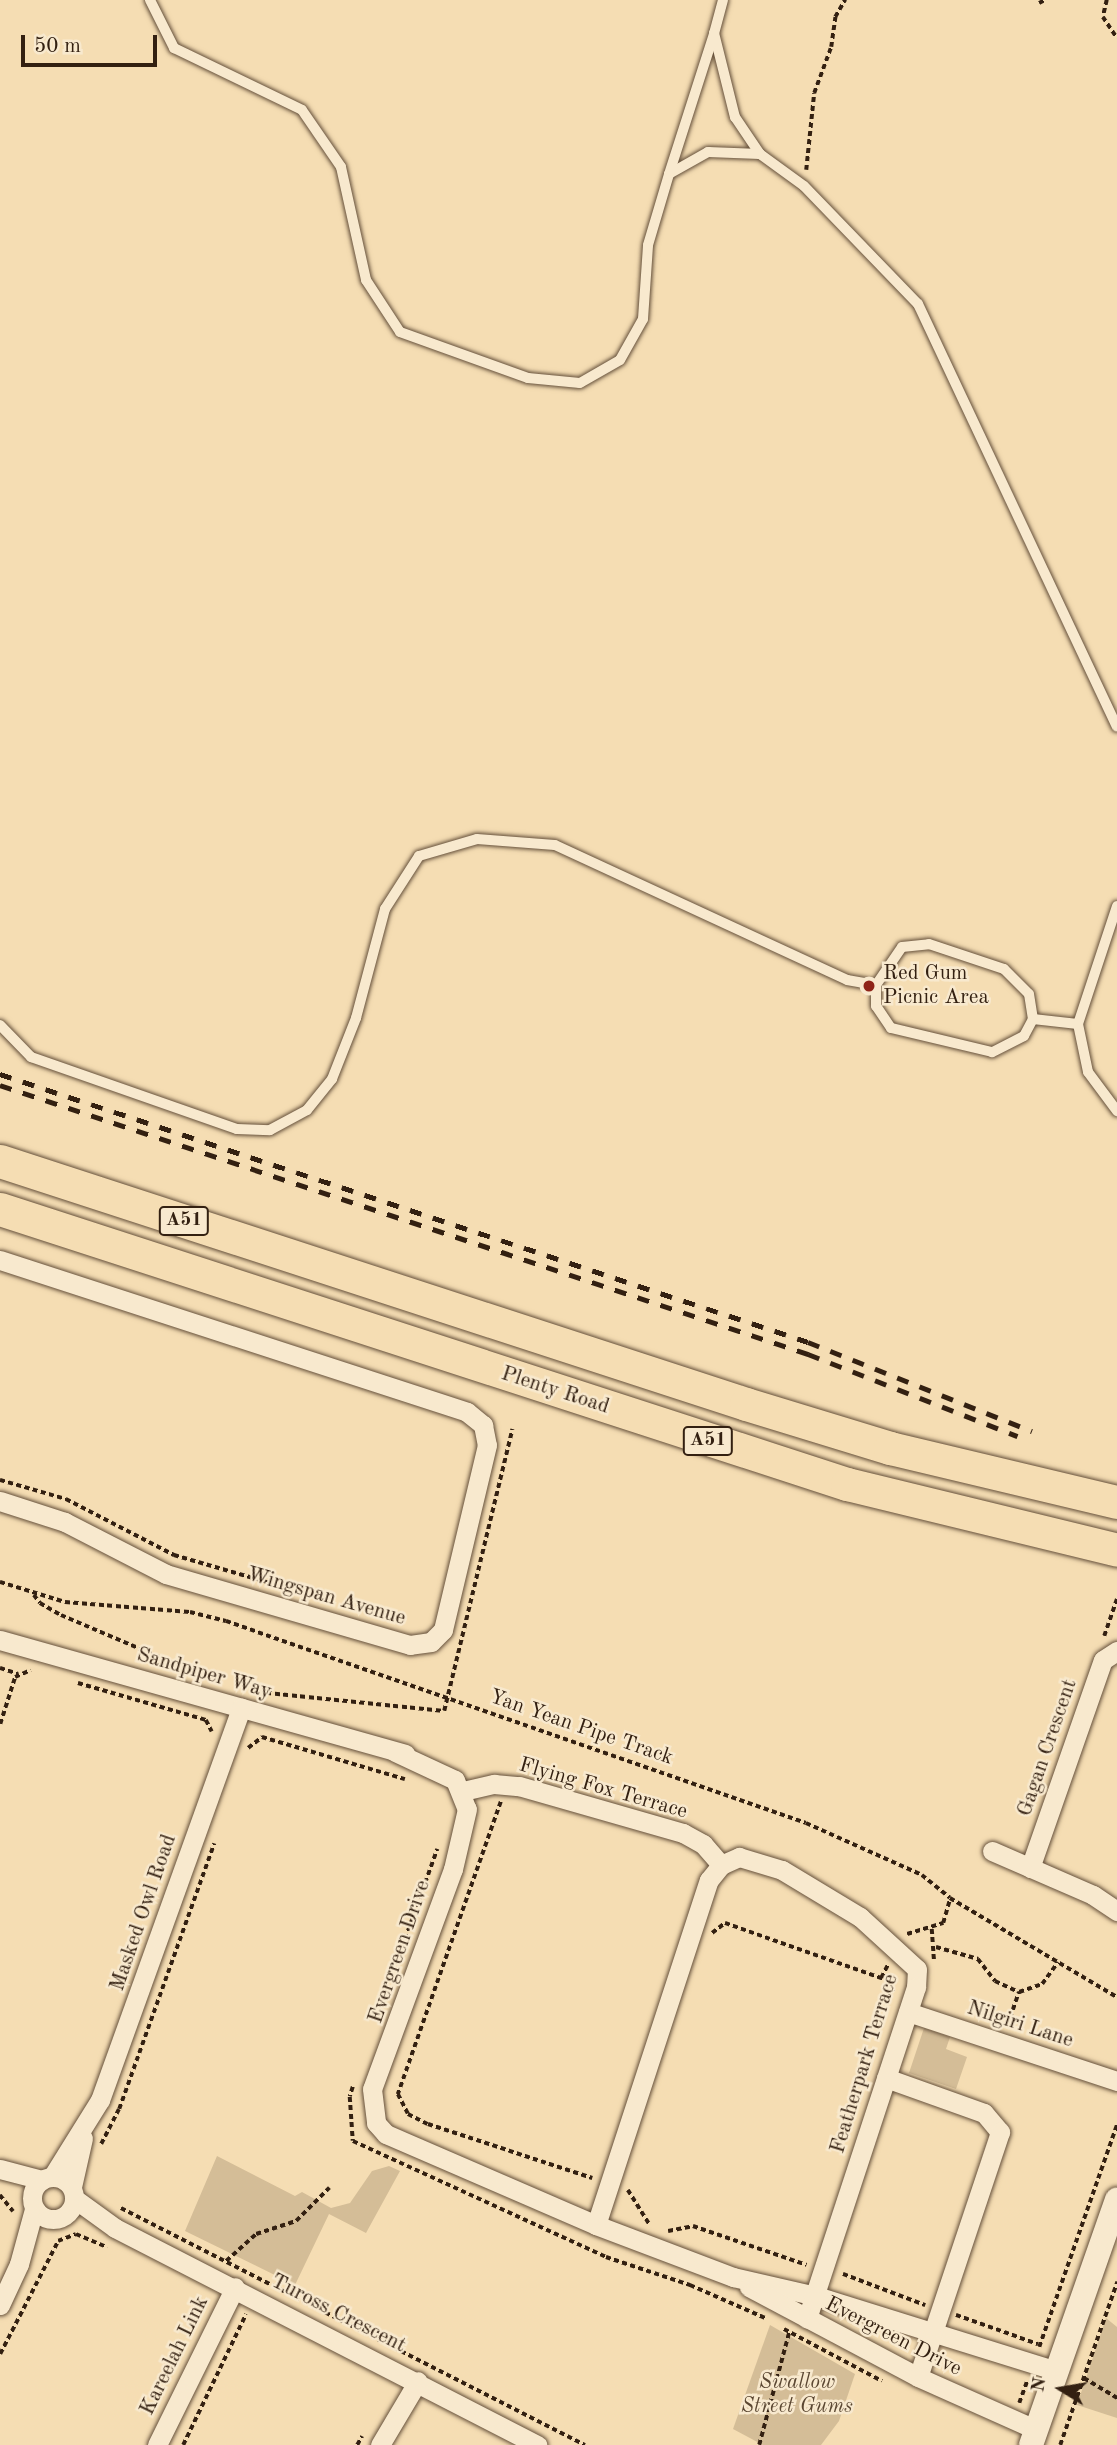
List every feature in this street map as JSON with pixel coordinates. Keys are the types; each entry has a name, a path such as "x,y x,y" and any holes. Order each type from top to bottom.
{"highway":[{"name":"A51","path":"0,1161 759,1408 890,1448 1117,1502"},
{"name":"Plenty Road","path":"0,1209 847,1484 1117,1550"}],"street":[{"name":"Wingspan Avenue","path":"0,1260 467,1412 484,1425 487,1445 443,1630 431,1642 410,1645 166,1574 65,1522 0,1501"},
{"name":"Sandpiper Way","path":"2,1647 246,1699 395,1752 446,1762 470,1789"},
{"name":"Gagan Crescent","path":"1030,1868 1103,1660 1113,1653"},
{"name":"Masked Owl Road","path":"85,2130 100,2100 143,1986 246,1699"},
{"name":"Flying Fox Terrace","path":"470,1789 503,1785 683,1833 703,1844 721,1865"},
{"name":"Evergreen Drive","path":"470,1789 471,1833 453,1869 389,2051 382,2092 381,2120 450,2160 596,2225 733,2277 816,2296 934,2330 1057,2371"},
{"path":"992,1851 1093,1895 1117,1911"},
{"name":"Featherpark Terrace","path":"721,1865 739,1857 782,1870 830,1897 897,1948 917,1969 899,2008 886,2078 807,2319"},
{"path":"596,2225 709,1880 721,1865"},
{"name":"Nilgiri Lane","path":"899,2008 1117,2081"},
{"path":"886,2078 979,2111 993,2119 1000,2132 918,2377"},
{"path":"0,2305 19,2264 33,2204 47,2178 85,2130"},
{"path":"19,2264 67,2205 85,2130"},
{"path":"0,2169 47,2178 67,2205"},
{"path":"0,2176 33,2204 44,2218 67,2205"},
{"path":"1034,2437 1117,2200"},
{"name":"Tuross Crescent","path":"67,2205 418,2381 537,2445"},
{"name":"Evergreen Drive","path":"733,2277 918,2377 1013,2420 1034,2437"},
{"name":"Kareelah Link","path":"157,2445 226,2283"},
{"path":"380,2445 418,2381"}],"lane":[{"path":"150,0 174,48 302,110 341,167 366,280 400,332 528,378 580,383 620,360 643,319 648,245 723,0"},
{"path":"714,33 735,117 760,154 804,186 918,304 1117,727"},
{"path":"669,174 708,152 760,154"},
{"path":"0,1025 31,1057 237,1129 271,1130 307,1110 332,1079 356,1018 385,909 419,856 477,839 555,845 847,980 876,985"},
{"path":"1117,906 1092,972 1078,1024 1088,1072 1117,1111"},
{"path":"929,944 1004,969 1029,994 1033,1019 1024,1036 992,1052 891,1028 876,1006 876,985 902,947 929,944"},
{"path":"1033,1019 1078,1024"}],"path":[{"path":"804,186 814,93 831,47 835,17 845,0"},
{"path":"1039,3 1045,0"},
{"path":"1107,0 1103,17 1117,38"},
{"path":"246,1699 444,1711 512,1429"},
{"path":"0,1480 66,1499 174,1555 308,1594"},
{"name":"Yan Yean Pipe Track","path":"0,1583 34,1595 214,1618 407,1681 446,1698 806,1823 922,1875 950,1898 1117,1997"},
{"path":"34,1595 40,1603 61,1615 214,1680"},
{"path":"1113,1653 1103,1640 1117,1599"},
{"path":"0,1668 18,1674"},
{"path":"0,1724 18,1674 27,1669 40,1672"},
{"path":"66,1680 206,1720 212,1730 208,1743"},
{"path":"245,1757 250,1744 262,1737 416,1782"},
{"path":"503,1785 502,1800 398,2094 408,2114 428,2124 580,2178 592,2179 596,2166"},
{"path":"97,2153 119,2109 217,1835"},
{"path":"398,1961 438,1848"},
{"path":"897,1948 906,1934 943,1923 950,1898"},
{"path":"708,1944 712,1931 725,1923 887,1980 899,2008"},
{"path":"932,1928 936,1947 978,1959 995,1981 1019,1992 1042,1984 1058,1962"},
{"path":"1002,2043 1019,1992"},
{"path":"354,2085 349,2097 354,2141 606,2257 690,2286 768,2320"},
{"path":"1013,2420 1117,2124"},
{"path":"632,2178 627,2191 635,2207 644,2221 659,2231 678,2232 694,2226 1040,2344"},
{"path":"226,2283 226,2260 256,2234 296,2221 329,2188"},
{"path":"114,2204 585,2445"},
{"path":"0,2354 58,2241 83,2235 108,2247"},
{"path":"810,2251 824,2270"},
{"path":"824,2270 847,2264"},
{"path":"1060,2445 1117,2282"},
{"path":"183,2445 246,2313 258,2319"},
{"path":"779,2326 894,2386"},
{"path":"759,2445 789,2332"},
{"path":"1084,2378 1117,2398"},
{"path":"356,2445 363,2433"}],"green space":[{"path":"924,2028 950,2037 946,2049 967,2057 956,2089 909,2073"},
{"path":"217,2156 295,2196 302,2192 331,2208 350,2203 372,2171 389,2166 400,2171 366,2233 329,2214 295,2285 185,2231"},
{"path":"1106,2318 1117,2327 1117,2418 1077,2405"},
{"name":"Swallow Street Gums","path":"770,2325 855,2374 839,2421 821,2445 763,2445 733,2429"}],"railway":[{"path":"0,1074 808,1342 1032,1431"},
{"path":"0,1085 808,1354 1017,1436"}],"place":[{"name":"Red Gum Picnic Area","path":"869,986"}]}
